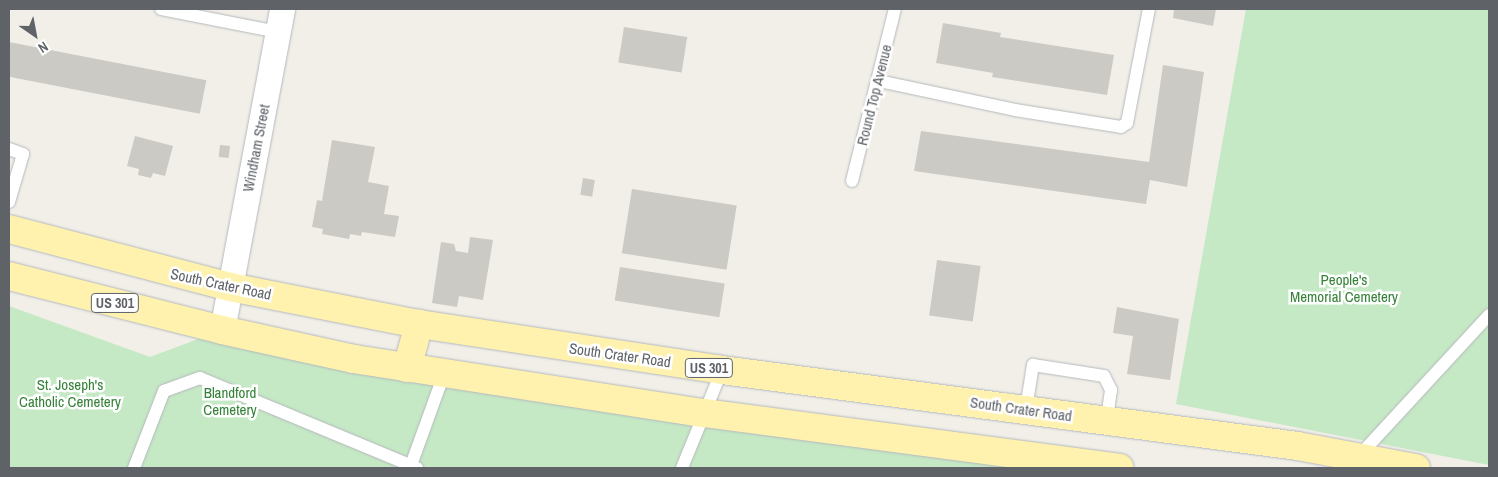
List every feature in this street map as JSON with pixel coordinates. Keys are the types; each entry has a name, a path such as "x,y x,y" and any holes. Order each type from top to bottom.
{"main road":[{"name":"South Crater Road","path":"9,229 230,287 419,324 722,370 1026,408 1359,456 1416,468"},
{"name":"US 301","path":"9,276 222,330 407,368 704,413 1119,468"},
{"path":"407,368 419,324"}],"street":[{"name":"Windham Street","path":"222,330 280,20"}],"lane":[{"path":"161,9 280,20"},
{"name":"Round Top Avenue","path":"852,181 879,81 894,9"},
{"path":"879,81 1016,110 1121,127 1127,123 1149,9"},
{"path":"9,149 23,154 9,202"},
{"path":"1359,456 1489,314"},
{"path":"1026,408 1033,365 1104,376 1111,390 1107,420"},
{"path":"682,468 722,370"},
{"path":"134,468 164,391 200,378 413,467 444,374"}],"green space":[{"name":"People's Memorial Cemetery","path":"1246,9 1489,9 1489,465 1176,404"},
{"name":"Blandford Cemetery","path":"9,306 150,357 222,330 1138,468 9,468"}],"building":[{"path":"1174,9 1216,9 1213,26 1173,18"},
{"path":"943,23 1001,33 1000,37 1114,55 1107,95 992,77 993,73 936,63"},
{"path":"624,27 687,37 682,73 618,63"},
{"path":"9,42 206,80 200,114 9,77"},
{"path":"1163,65 1204,72 1187,187 1150,180 1146,204 914,171 921,131 1149,162"},
{"path":"135,136 173,146 165,176 153,173 151,178 138,175 139,169 127,166"},
{"path":"332,140 375,147 368,182 389,186 384,214 399,216 395,237 362,232 361,236 350,234 349,239 322,234 323,229 312,227 317,200 322,201"},
{"path":"220,145 230,146 229,158 219,157"},
{"path":"583,178 595,180 592,197 580,195"},
{"path":"632,189 737,206 727,270 622,253"},
{"path":"470,237 493,240 483,300 459,296 457,307 432,303 441,242 454,244 456,251 468,253"},
{"path":"937,260 981,266 973,322 929,315"},
{"path":"620,267 725,284 719,317 615,301"},
{"path":"1117,307 1179,319 1170,380 1127,374 1133,336 1113,333"}],"park label":[{"name":"St. Joseph's Catholic Cemetery","path":"70,392"}]}
